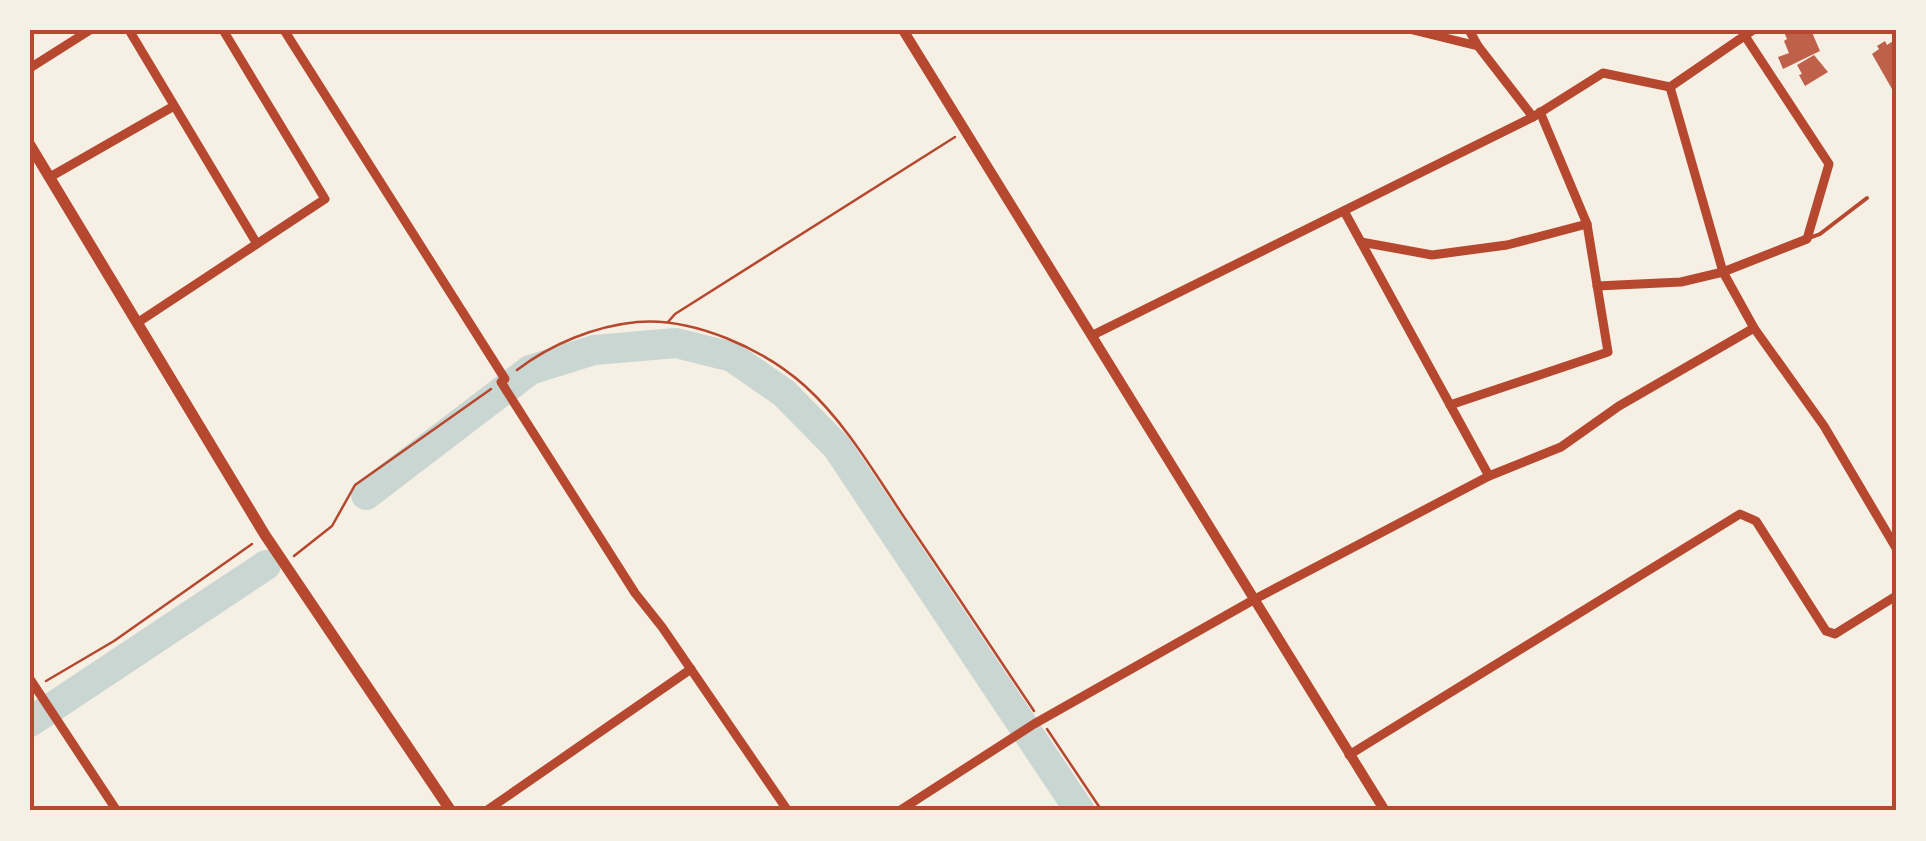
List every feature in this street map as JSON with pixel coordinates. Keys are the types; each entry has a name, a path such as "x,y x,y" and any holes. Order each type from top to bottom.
{"main road":[{"path":"30,145 265,535 451,811"}],"street":[{"path":"30,68 90,30"},
{"path":"129,30 257,244"},
{"path":"137,322 325,199 222,30"},
{"path":"284,30 635,593 788,811"},
{"path":"904,30 1385,811"},
{"path":"1413,30 1478,46"},
{"path":"1450,405 1608,352 1587,224 1536,114 1469,30"},
{"path":"1094,335 1536,114 1603,73 1670,88 1749,33 1828,164 1807,239 1722,272 1681,282 1597,286"},
{"path":"1670,88 1722,272 1754,328 1824,426 1896,548"},
{"path":"50,177 174,106"},
{"path":"1344,210 1489,476"},
{"path":"1361,242 1432,255 1507,245 1587,224"},
{"path":"899,811 1037,722 1254,600 1489,476 1561,447 1618,406 1754,328"},
{"path":"1350,755 1740,514 1756,521 1826,630 1835,634 1896,596"},
{"path":"486,811 690,669"},
{"path":"36,687 117,811"}],"lane":[{"path":"1807,239 1820,234 1867,198"}],"path":[{"path":"667,323 675,314 965,130"},
{"path":"284,564 332,526 355,485 533,358 573,338 637,322 667,323 710,332 760,353 805,386 850,436 1037,722 1102,811"},
{"path":"36,687 114,642 265,535"}],"building":[{"path":"1783,30 1811,30 1820,51 1783,69 1778,57 1789,53"},
{"path":"1885,41 1887,45 1893,41 1896,46 1896,87 1892,89 1872,54"},
{"path":"1814,55 1828,72 1805,86 1797,65"}],"waterway":[{"path":"366,495 530,370 594,350 676,343 732,357 784,393 837,447 1080,811"},
{"path":"30,722 266,565"}]}
